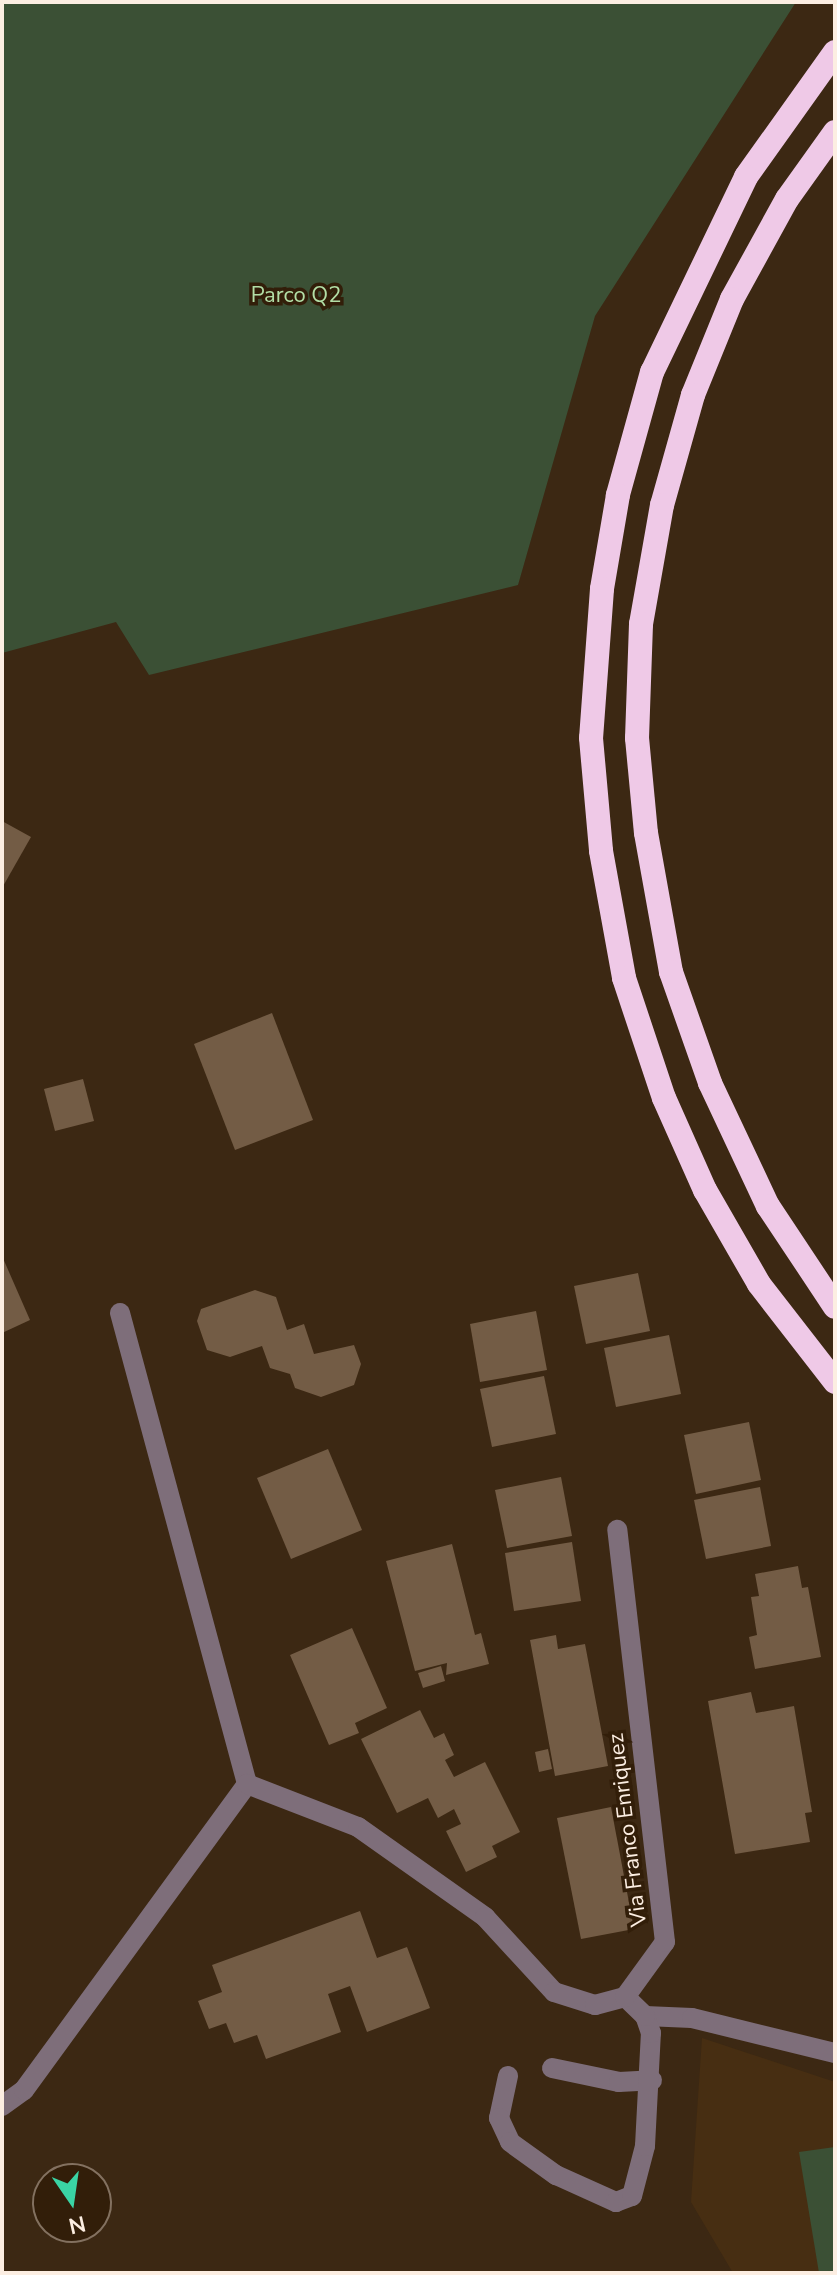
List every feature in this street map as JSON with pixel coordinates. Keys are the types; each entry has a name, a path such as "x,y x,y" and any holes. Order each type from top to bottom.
{"highway":[{"path":"835,52 746,177 652,372 618,495 602,589 591,738 601,851 624,978 664,1098 705,1190 759,1284 835,1382"},
{"path":"835,132 787,199 739,286 693,395 662,505 641,624 637,738 646,833 675,986 710,1083 768,1206 835,1307"}],"street":[{"path":"120,1313 247,1784"},
{"name":"Via Franco Enriquez","path":"617,1530 665,1942 625,1997"},
{"path":"247,1784 358,1827 485,1917 554,1992 595,2005 625,1997 645,2016 651,2033 652,2080 645,2146 632,2196 616,2202 556,2175 510,2142 499,2118 508,2076"},
{"path":"2,2106 24,2090 247,1784"},
{"path":"645,2016 692,2018 835,2053"},
{"path":"552,2068 619,2082 652,2080"}],"shaded area":[{"path":"702,2038 835,2082 835,2273 733,2273 691,2202"}],"green space":[{"name":"Parco Q2","path":"2,2 796,2 595,316 518,585 149,675 116,622 2,653"},
{"path":"835,2147 835,2273 819,2273 799,2152"}],"building":[{"path":"2,821 31,837 2,888"},
{"path":"272,1013 313,1120 235,1150 194,1044"},
{"path":"83,1079 94,1121 55,1131 44,1089"},
{"path":"2,1256 30,1320 2,1333"},
{"path":"638,1273 650,1331 586,1344 574,1286"},
{"path":"255,1290 276,1297 287,1330 304,1324 314,1354 354,1345 361,1364 354,1385 321,1397 295,1388 290,1374 270,1368 262,1346 230,1357 207,1350 197,1321 201,1309"},
{"path":"536,1311 547,1370 480,1382 470,1324"},
{"path":"669,1335 681,1394 616,1407 604,1348"},
{"path":"544,1376 556,1434 492,1447 480,1389"},
{"path":"749,1422 761,1480 696,1494 684,1435"},
{"path":"328,1449 362,1530 291,1559 257,1478"},
{"path":"561,1477 572,1536 507,1548 495,1490"},
{"path":"760,1487 771,1546 706,1559 694,1500"},
{"path":"572,1542 581,1601 514,1611 505,1553"},
{"path":"452,1544 475,1635 481,1633 489,1664 446,1675 447,1663 415,1671 386,1561"},
{"path":"798,1566 802,1588 808,1587 821,1657 755,1669 749,1637 757,1635 751,1597 759,1596 755,1574"},
{"path":"352,1628 387,1708 355,1723 359,1733 329,1745 290,1655"},
{"path":"556,1635 558,1649 585,1644 608,1766 555,1776 530,1640"},
{"path":"441,1666 445,1681 423,1688 418,1673"},
{"path":"751,1692 756,1713 794,1706 812,1812 805,1813 810,1842 735,1854 708,1701"},
{"path":"420,1710 434,1738 444,1733 454,1755 445,1760 454,1777 485,1762 520,1832 492,1846 497,1857 466,1872 446,1831 461,1824 454,1809 438,1818 428,1798 397,1813 361,1739"},
{"path":"548,1749 552,1769 539,1772 535,1752"},
{"path":"611,1807 634,1929 581,1939 557,1818"},
{"path":"360,1911 377,1958 407,1947 430,2008 367,2032 350,1986 328,1994 341,2032 266,2059 257,2035 234,2043 226,2023 209,2029 198,2001 222,1992 212,1965"}]}
